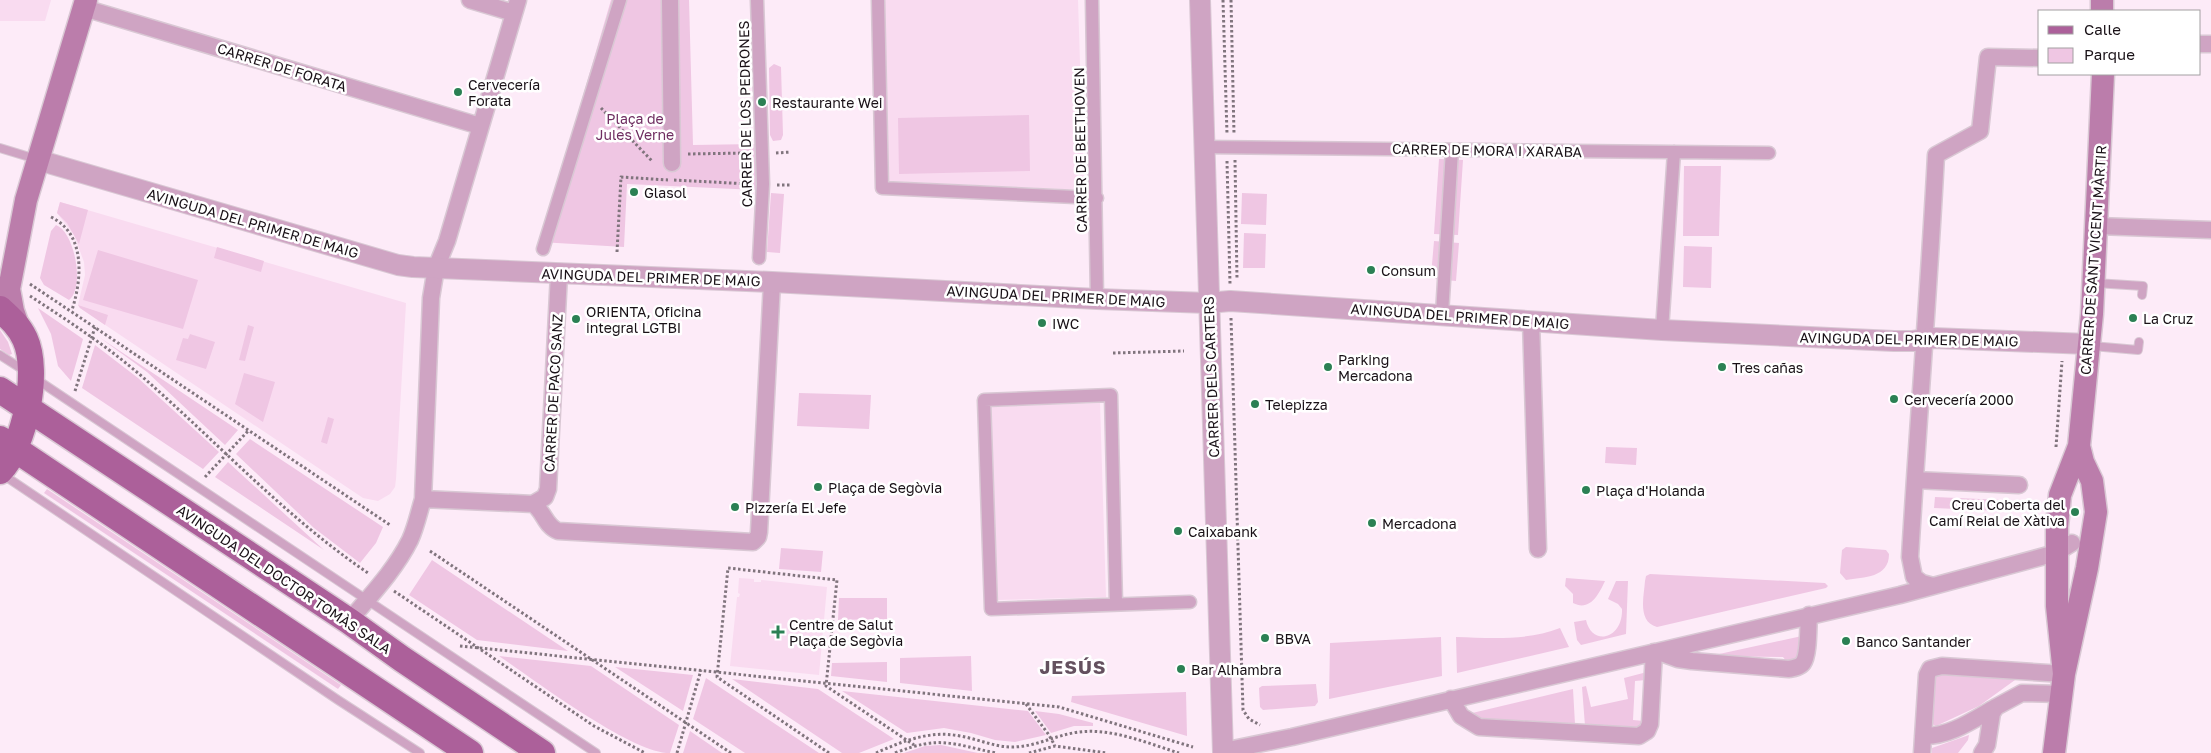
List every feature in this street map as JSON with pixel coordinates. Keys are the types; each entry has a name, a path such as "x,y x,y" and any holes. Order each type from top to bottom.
{"main road":[{"path":"0,256 26,200 85,4"},
{"name":"CARRER DE SANT VICENT MÀRTIR","path":"2063,684 2058,628 2061,541 2060,495 2079,446 2097,226 2103,75"},
{"path":"0,472 8,444 26,406 31,376 26,340 19,328 10,299 20,283 26,200"},
{"path":"0,309 19,328"},
{"name":"AVINGUDA DEL DOCTOR TOMÀS SALA","path":"0,390 349,621 542,753"},
{"path":"8,444 470,753"},
{"name":"CARRER DE SANT VICENT MÀRTIR","path":"2054,753 2063,684 2087,568 2096,512 2095,496 2079,446"},
{"path":"2060,495 2066,487 2078,481 2090,487 2095,496"},
{"path":"2061,541 2084,538 2093,527"}],"street":[{"path":"349,621 392,570 403,553 416,524 423,499 431,298 436,268 447,241 516,6 470,0"},
{"path":"543,249 620,0"},
{"path":"670,0 672,163"},
{"name":"CARRER DE LOS PEDRONES","path":"757,0 763,184 759,258"},
{"path":"878,0 882,188 1096,198"},
{"name":"CARRER DE BEETHOVEN","path":"1092,0 1097,299"},
{"name":"CARRER DELS CARTERS","path":"1200,0 1223,752"},
{"name":"CARRER DE FORATA","path":"85,4 480,126"},
{"path":"1933,586 1922,583 1914,577 1911,570 1936,155 1980,131 1988,57 2038,58"},
{"name":"CARRER DE MORA I XARABA","path":"1204,147 1769,153"},
{"path":"1442,314 1452,150"},
{"path":"1662,330 1674,152"},
{"name":"AVINGUDA DEL PRIMER DE MAIG","path":"38,160 398,265 1097,299 1208,303 1230,301 1662,330 1904,342 1924,339 2088,344"},
{"path":"2097,226 2211,230"},
{"name":"CARRER DE PACO SANZ","path":"533,504 545,497 548,489 559,274"},
{"path":"423,499 533,504 542,512 551,528 558,532 753,542 758,538 759,532 772,282"},
{"path":"1531,321 1538,549"},
{"path":"1116,604 1111,395 984,400 991,609 1190,602"},
{"path":"1915,480 2019,485"},
{"path":"1223,752 1933,586 2061,541"},
{"path":"1657,652 1692,662 1789,669 1799,667 1804,662 1806,655 1809,615"},
{"path":"1451,700 1461,716 1479,727 1640,736 1647,731 1650,724 1657,652"},
{"path":"1922,753 1927,675 1930,669 1936,667 2063,684"},
{"path":"1923,736 1934,736 1956,729 2022,693 2063,684"},
{"path":"1982,753 1987,745 1992,713 1996,707"}],"lane":[{"path":"0,148 38,160"},
{"path":"2093,283 2142,286 2142,295"},
{"path":"2088,344 2098,348 2138,350 2139,342"},
{"path":"0,355 596,753"},
{"path":"0,472 338,700 420,753"}],"path":[{"path":"590,97 653,162"},
{"path":"688,154 791,152"},
{"path":"617,252 621,177 791,185"},
{"path":"51,217 68,230 78,255 80,281 72,310"},
{"path":"20,283 72,310 390,525"},
{"path":"20,283 145,379 302,524 368,572"},
{"path":"1231,317 1243,710 1245,715 1255,724 1268,727"},
{"path":"75,391 95,327"},
{"path":"1113,352 1184,351"},
{"path":"205,478 249,430"},
{"path":"430,551 731,753"},
{"path":"829,753 717,677 728,568 837,580 826,686 914,745"},
{"path":"395,592 594,726 645,753"},
{"path":"456,646 1059,707 1192,747"},
{"path":"676,753 701,670"},
{"path":"1025,704 1052,739 1055,746"},
{"path":"876,753 907,740 932,734 971,738 997,746 1011,747 1038,744 1078,732 1103,732 1179,753"},
{"path":"895,753 914,745 933,742 954,742 996,753"},
{"path":"1029,753 1055,746 1107,753"}],"shaded area":[{"path":"0,0 51,0 45,21 0,21"},
{"path":"882,0 1078,0 1084,190 887,181"},
{"path":"60,202 406,303 396,479 395,487 390,494 378,501 363,498 80,308 78,305 85,275 84,262 74,235 57,213"},
{"path":"1100,403 1106,597 997,600 990,407"},
{"name":"Centre de Salut Plaça de Segòvia","path":"739,578 754,579 754,582 761,582 761,580 827,587 819,675 730,666 737,597 740,594 738,593"}],"green space":[{"name":"Plaça de Jules Verne","path":"611,0 689,0 693,145 756,144 757,190 627,184 624,247 540,242"},
{"path":"774,64 781,67 783,135 781,140 773,141 770,135 769,68"},
{"path":"1029,115 1030,171 899,174 898,118"},
{"path":"1439,159 1463,160 1458,235 1434,234"},
{"path":"1684,166 1721,166 1719,236 1683,236"},
{"path":"771,193 784,194 780,253 767,252"},
{"path":"1242,193 1267,194 1266,225 1241,224"},
{"path":"60,202 88,210 79,244 67,223 57,213"},
{"path":"56,225 63,230 68,238 76,261 76,284 74,294 69,300 44,285 40,278 51,231"},
{"path":"1244,233 1266,234 1265,268 1243,268"},
{"path":"1434,241 1459,243 1456,281 1436,279 1431,276"},
{"path":"1684,246 1712,247 1711,288 1683,287"},
{"path":"217,247 264,261 261,272 214,258"},
{"path":"98,250 198,280 183,329 83,300"},
{"path":"78,305 108,315 105,325 80,308"},
{"path":"38,308 83,339 71,381 58,366 51,334"},
{"path":"248,325 254,327 245,361 239,360"},
{"path":"0,330 8,342 12,354 9,355 0,349"},
{"path":"190,334 215,342 206,369 176,360 183,338 188,339"},
{"path":"99,337 238,430 225,445 147,372"},
{"path":"95,345 138,378 219,452 203,469 82,388"},
{"path":"244,373 275,382 263,422 235,404"},
{"path":"799,393 871,395 869,429 797,426"},
{"path":"328,417 334,419 327,444 321,442"},
{"path":"250,439 383,527 376,543 360,563 314,528 236,454"},
{"path":"1606,447 1637,448 1636,465 1605,463"},
{"path":"228,462 324,550 215,477"},
{"path":"47,489 341,685 338,689 44,493"},
{"path":"1935,497 2002,500 2001,511 1934,508"},
{"path":"1846,547 1886,550 1889,554 1888,562 1885,568 1874,575 1846,580 1840,573 1842,550"},
{"path":"781,548 823,551 821,572 779,569"},
{"path":"432,560 568,651 477,640 409,595"},
{"path":"1650,574 1825,583 1828,586 1657,627 1647,620 1643,608 1646,576"},
{"path":"1566,578 1605,581 1593,600 1584,605 1579,605 1573,603 1573,594 1565,586"},
{"path":"1616,581 1628,581 1626,634 1581,645 1577,640 1574,622 1586,620 1589,629 1594,634 1600,636 1607,636 1613,633 1618,627 1622,609 1618,604 1608,599"},
{"path":"839,598 887,598 887,619 838,620"},
{"path":"1560,628 1569,647 1457,673 1456,637 1522,637"},
{"path":"1802,636 1799,658 1787,662 1783,657 1710,656"},
{"path":"1441,637 1442,676 1329,699 1330,643"},
{"path":"499,656 591,666 679,725 670,753 653,750 608,729"},
{"path":"971,656 972,691 900,683 900,658"},
{"path":"887,662 887,682 831,676 832,663"},
{"path":"615,667 693,675 683,711"},
{"path":"1647,672 1646,680 1635,681 1633,720 1644,721 1639,731 1585,726 1582,687 1586,686 1591,707 1628,699 1624,678"},
{"path":"1941,672 2014,676 2015,680 1979,706 1936,726 1932,724 1934,683 1935,677"},
{"path":"706,678 819,753 745,753 693,719"},
{"path":"732,679 818,689 894,739 859,753 842,753"},
{"path":"1316,684 1318,702 1315,706 1263,710 1260,707 1259,688 1262,686"},
{"path":"1573,689 1575,724 1501,720 1494,724 1468,714"},
{"path":"842,691 1028,711 1046,735 1015,742 995,740 944,728 907,733"},
{"path":"1186,692 1187,736 1071,702 1072,696"},
{"path":"1035,711 1059,714 1093,723 1093,726 1074,726 1051,733"},
{"path":"690,731 722,753 683,753"},
{"path":"1969,735 1968,740 1958,753 1932,753 1932,748"},
{"path":"941,745 978,753 904,753 925,746"}],"place":[{"name":"Cervecería Forata","path":"458,92"},
{"name":"Restaurante Wei","path":"762,102"},
{"name":"Glasol","path":"634,192"},
{"name":"Consum","path":"1371,270"},
{"name":"La Cruz","path":"2133,318"},
{"name":"ORIENTA, Oficina integral LGTBI","path":"576,319"},
{"name":"IWC","path":"1042,323"},
{"name":"Parking Mercadona","path":"1328,367"},
{"name":"Tres cañas","path":"1722,367"},
{"name":"Cervecería 2000","path":"1894,399"},
{"name":"Telepizza","path":"1255,404"},
{"name":"Plaça de Segòvia","path":"818,487"},
{"name":"Plaça d'Holanda","path":"1586,490"},
{"name":"Pizzería El Jefe","path":"735,507"},
{"name":"Creu Coberta del Camí Reial de Xàtiva","path":"2075,512"},
{"name":"Mercadona","path":"1372,523"},
{"name":"Caixabank","path":"1178,531"},
{"name":"Centre de Salut Plaça de Segòvia","path":"778,632"},
{"name":"BBVA","path":"1265,638"},
{"name":"Banco Santander","path":"1846,641"},
{"name":"Bar Alhambra","path":"1181,669"}],"district":[{"name":"JESÚS","path":"1073,666"}]}
